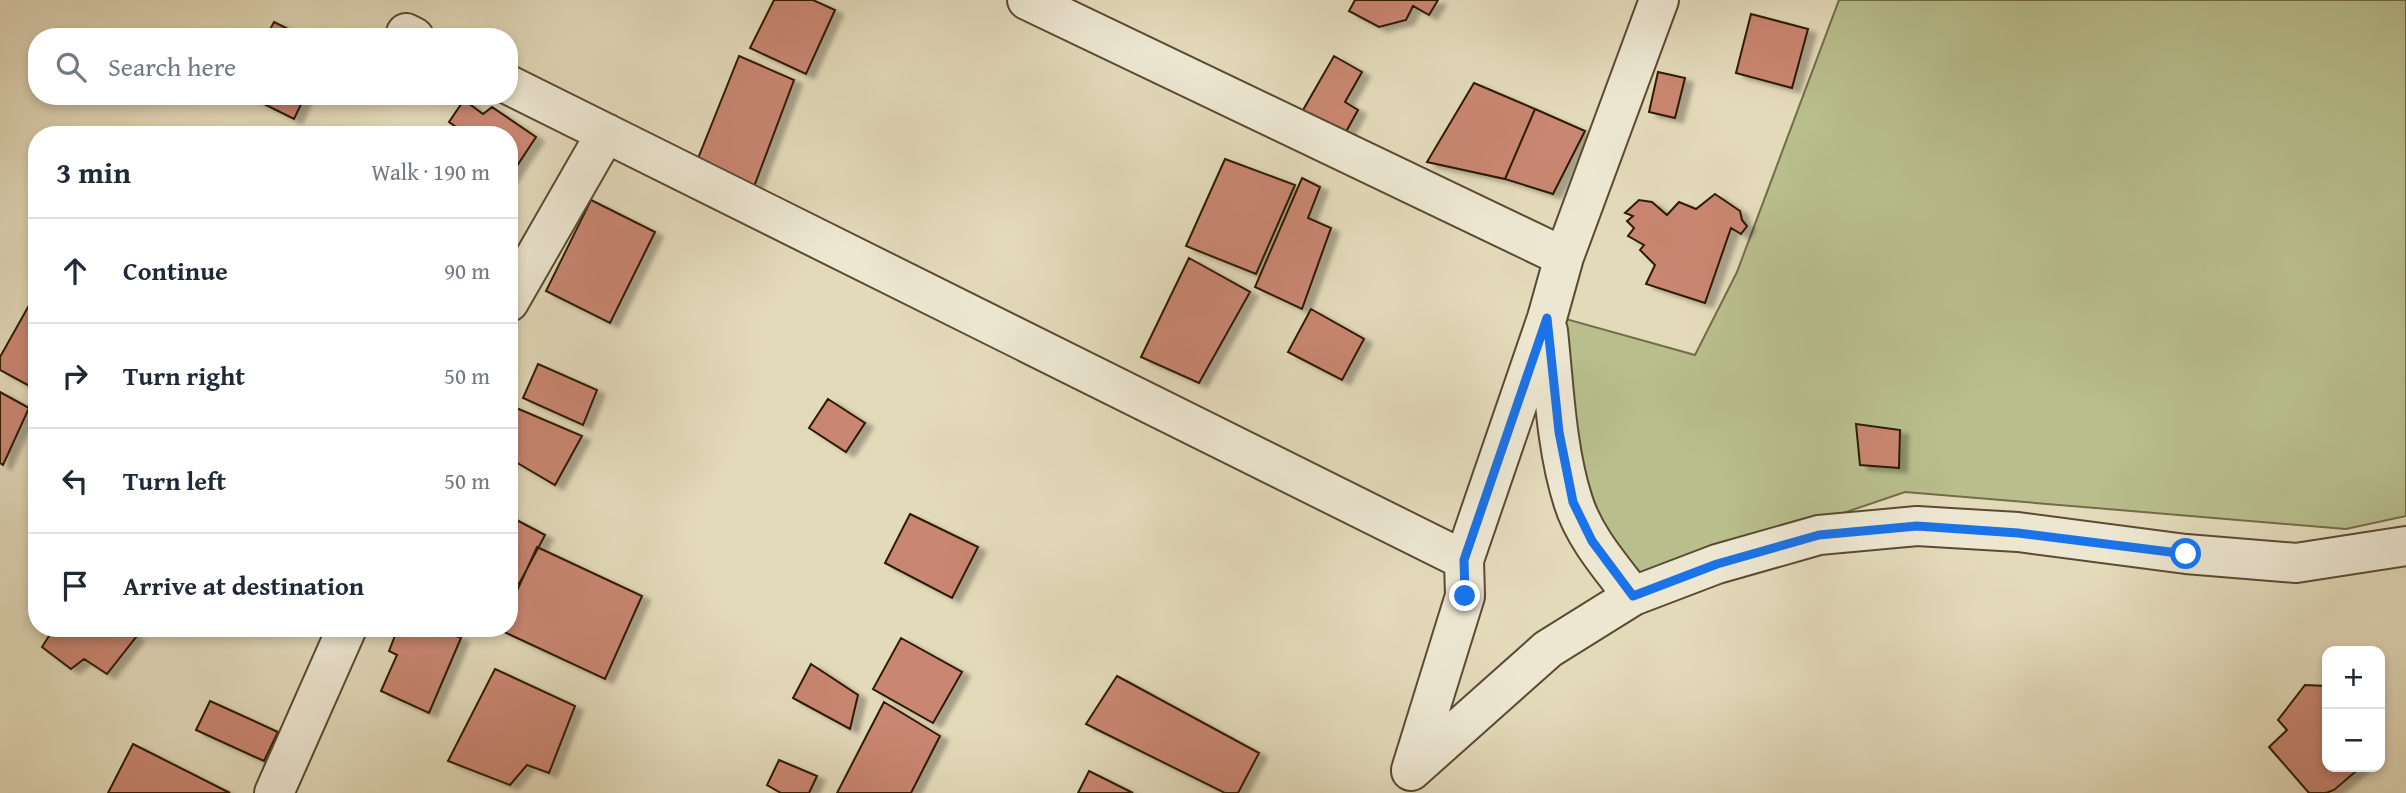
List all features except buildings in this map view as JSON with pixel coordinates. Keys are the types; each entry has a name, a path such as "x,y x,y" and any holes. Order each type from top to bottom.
{"street":[{"path":"1027,0 1564,257"},
{"path":"1404,782 1465,596 1464,560 1547,318 1564,257 1659,0"},
{"path":"518,89 1464,560"},
{"path":"518,286 606,133"},
{"path":"1547,318 1559,432 1573,502 1592,541 1633,596"},
{"path":"1404,782 1548,649 1633,596 1717,564 1819,535 1917,526 2018,533 2186,554 2296,563 2406,546"},
{"path":"274,793 343,637"}],"green space":[{"path":"1839,0 2406,0 2406,516 2346,529 1905,492 1638,583 1584,499 1559,317 1695,355 1737,272"}],"route":[{"path":"1465,596 1464,560 1547,318 1559,432 1573,502 1592,541 1633,596 1717,564 1819,535 1917,526 2018,533 2186,554"}]}
